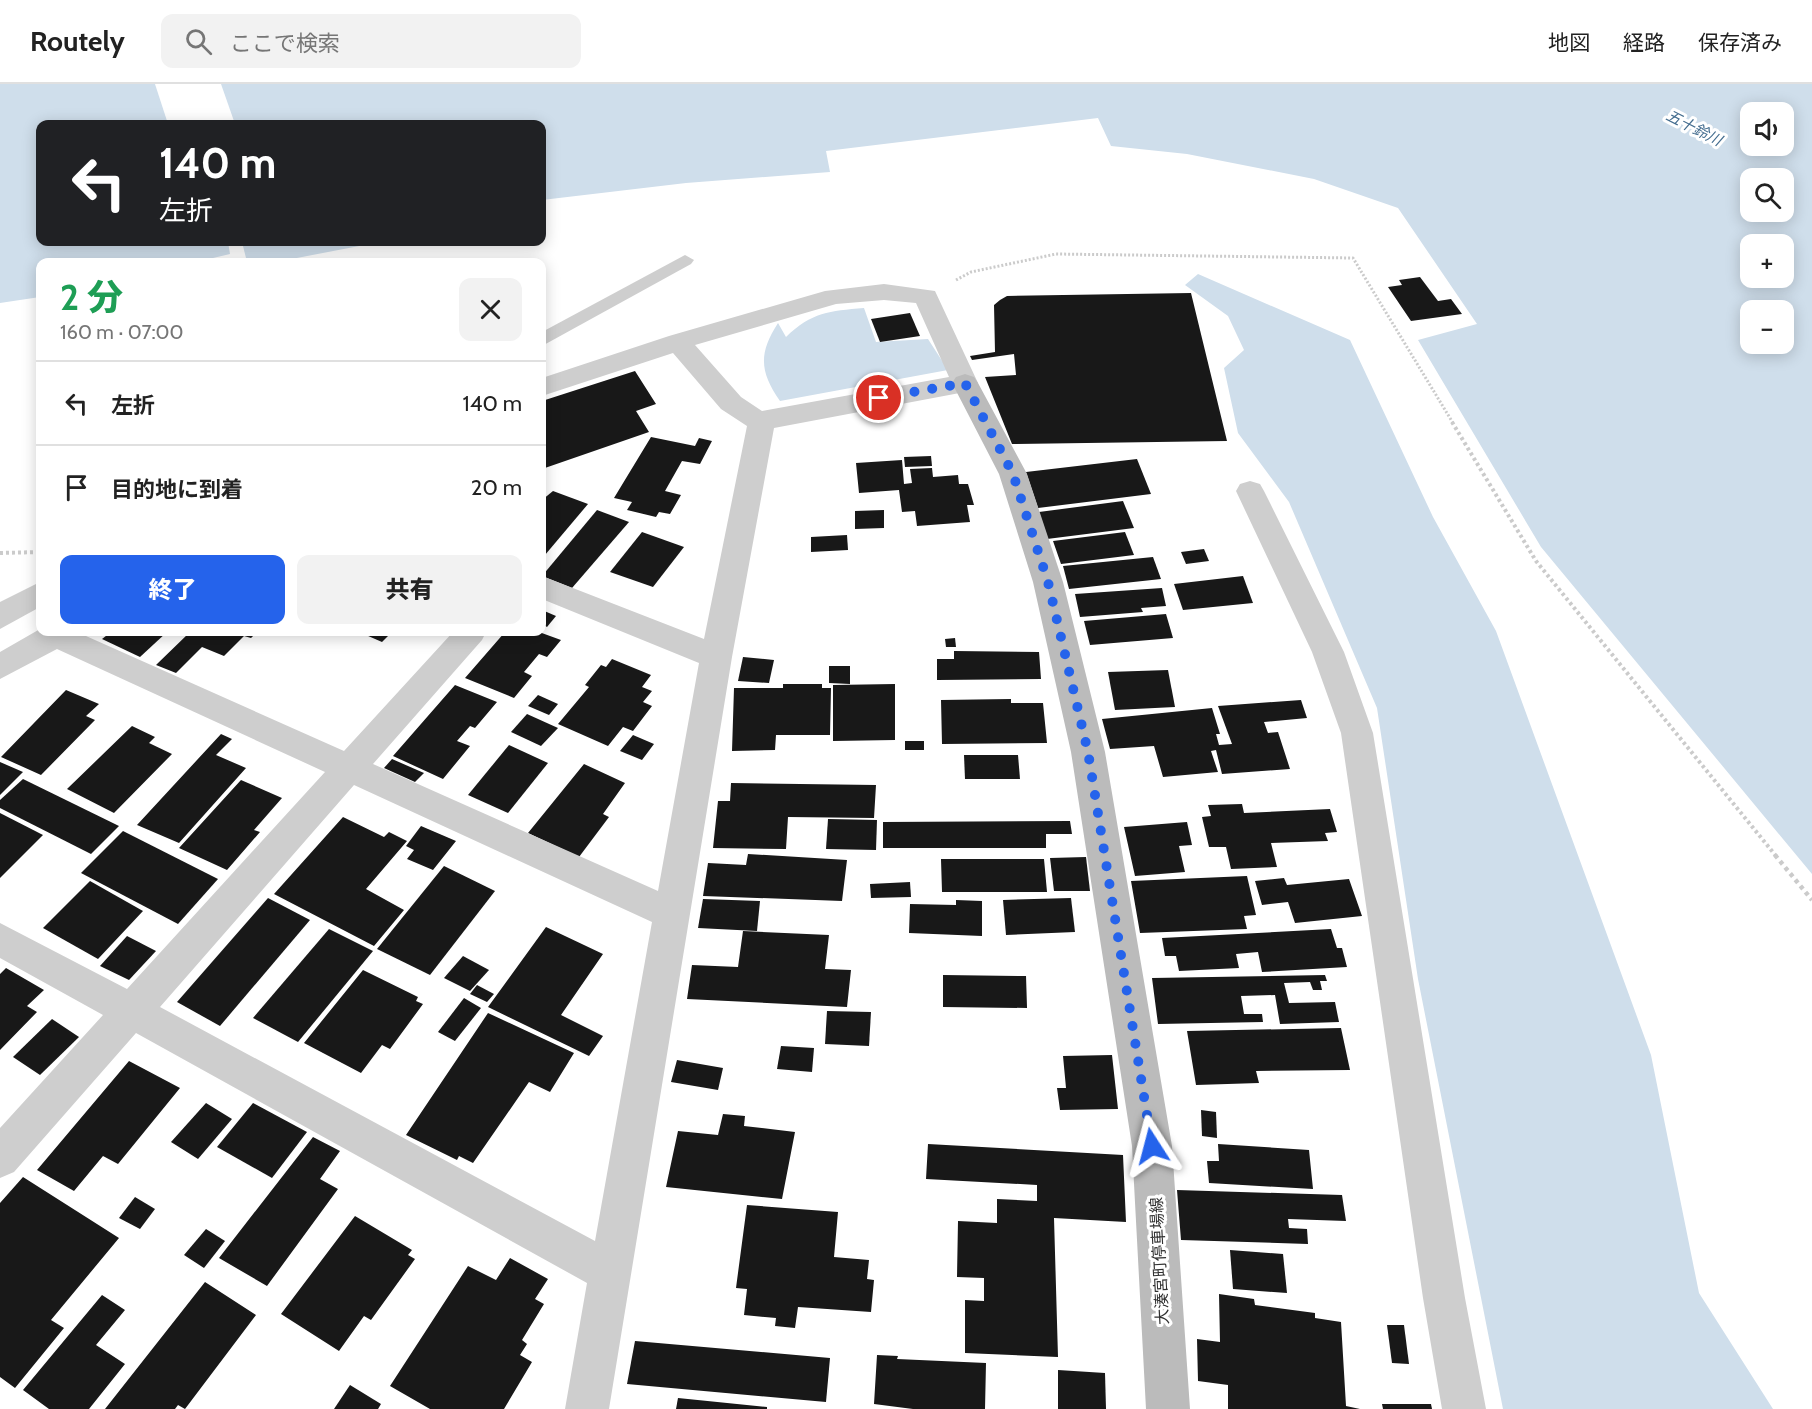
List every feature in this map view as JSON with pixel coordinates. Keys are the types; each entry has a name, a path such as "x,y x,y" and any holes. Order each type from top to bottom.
{"main road":[{"name":"大湊宮町停車場線","path":"965,383 1016,485 1048,582 1088,752 1152,1146 1168,1409"}],"street":[{"path":"546,386 678,342 834,296 884,292 926,297 965,383 771,417 761,423 716,657 587,1409"},
{"path":"678,342 731,403 761,423"},
{"path":"1250,491 1328,652 1357,733 1444,1298 1464,1409"},
{"path":"546,589 716,657"},
{"path":"0,617 36,595"},
{"path":"0,666 53,636"},
{"path":"65,636 672,914"},
{"path":"0,1158 467,636"},
{"path":"0,939 132,1009 610,1272"}],"lane":[{"path":"546,338 685,260"}],"path":[{"path":"926,297 971,272 1056,254 1353,258 1536,561 1812,900"},
{"path":"0,553 36,552"}],"water":[{"name":"五十鈴川","path":"0,84 1812,84 1812,874 1541,547 1418,340 1477,324 1398,208 1314,179 1187,154 1111,146 1098,118 826,151 830,172 686,183 546,200 546,120 36,120 36,246 229,246 230,254 213,258 36,258 36,298 0,303"},
{"path":"243,246 359,246 297,258 246,258"},
{"path":"1198,274 1350,340 1433,517 1496,631 1651,1055 1699,1293 1773,1409 1503,1409 1418,979 1377,708 1289,502 1238,433 1224,368 1244,350 1228,316 1185,285"},
{"path":"864,308 876,342 928,339 948,370 780,401 768,381 764,363 767,344 778,323 786,337 804,322 822,314"}],"pier":[{"path":"155,84 221,84 234,120 167,120"}],"building":[{"path":"1420,277 1438,301 1451,299 1462,314 1411,321 1388,287 1402,285 1399,280"},
{"path":"1191,293 1227,441 1012,444 985,377 1016,375 1014,354 972,360 970,356 995,352 994,305 1007,296"},
{"path":"910,313 920,336 880,342 871,319"},
{"path":"635,371 656,404 636,411 649,432 546,468 546,400"},
{"path":"651,437 695,446 699,438 712,441 700,464 682,461 665,491 681,495 670,514 659,512 656,517 627,510 632,502 614,498"},
{"path":"931,456 932,466 905,467 904,457"},
{"path":"1137,459 1151,494 1038,508 1026,472"},
{"path":"902,460 904,484 912,483 910,469 932,468 933,477 958,475 959,484 968,484 974,505 967,505 970,522 917,526 915,511 902,512 899,490 859,493 856,463"},
{"path":"553,491 588,504 546,554 546,497"},
{"path":"1123,501 1134,528 1047,539 1039,512"},
{"path":"597,510 629,522 572,588 546,578 546,571"},
{"path":"884,510 884,528 855,529 855,511"},
{"path":"642,532 684,547 653,587 610,572"},
{"path":"1125,532 1134,555 1061,564 1053,541"},
{"path":"847,535 848,550 811,552 811,537"},
{"path":"1204,549 1209,561 1186,564 1181,552"},
{"path":"1153,557 1161,579 1069,589 1063,566"},
{"path":"1243,576 1253,603 1183,610 1174,584"},
{"path":"1162,588 1166,606 1141,608 1143,612 1080,617 1075,594"},
{"path":"546,612 556,616 546,626"},
{"path":"1166,614 1173,638 1090,645 1084,621"},
{"path":"546,635 561,640 547,657 539,654 524,672 532,676 514,698 465,678 502,636"},
{"path":"106,636 163,636 140,657 102,639"},
{"path":"186,636 244,636 224,656 202,647 176,673 156,665"},
{"path":"368,636 388,636 382,642"},
{"path":"955,638 956,647 946,647 945,639"},
{"path":"954,651 1039,652 1041,679 937,680 937,659 954,659"},
{"path":"743,657 774,660 769,683 738,681"},
{"path":"612,659 651,675 642,687 652,691 643,702 652,706 633,731 623,727 608,746 558,724 589,687 585,685 601,665 606,667"},
{"path":"829,666 850,666 850,684 829,683"},
{"path":"1168,670 1175,707 1115,710 1108,672"},
{"path":"783,684 822,684 822,688 831,688 830,735 776,735 775,750 732,751 734,688 783,688"},
{"path":"895,684 895,740 833,741 833,685"},
{"path":"455,685 497,702 475,728 470,726 457,741 470,746 443,779 393,756"},
{"path":"66,690 99,704 86,716 95,720 41,775 1,757"},
{"path":"538,695 558,704 549,715 528,706"},
{"path":"1011,699 1011,703 1043,703 1047,743 942,744 941,700"},
{"path":"1301,700 1307,718 1264,722 1268,733 1278,732 1290,769 1222,774 1216,750 1211,751 1218,772 1163,777 1154,746 1110,749 1102,719 1212,708 1220,734 1216,734 1219,745 1232,744 1218,706"},
{"path":"527,714 558,728 541,746 511,732"},
{"path":"132,726 155,737 149,743 172,754 114,813 67,789"},
{"path":"221,734 232,739 216,755 246,768 179,843 137,825"},
{"path":"633,735 654,744 642,760 620,751"},
{"path":"905,741 924,741 924,750 905,750"},
{"path":"509,745 548,763 508,813 468,795"},
{"path":"964,755 1018,755 1020,779 965,779"},
{"path":"392,759 424,773 415,782 384,768"},
{"path":"0,762 23,772 0,795"},
{"path":"584,764 625,783 603,814 609,817 579,857 528,833"},
{"path":"23,779 119,826 91,854 0,808 0,800"},
{"path":"241,780 282,798 254,830 260,832 227,870 179,848"},
{"path":"731,783 876,785 874,818 788,817 786,849 713,848 718,801 730,801"},
{"path":"1242,804 1244,813 1330,809 1337,832 1325,833 1328,841 1271,843 1277,867 1231,869 1226,847 1209,847 1202,817 1211,816 1208,805"},
{"path":"0,813 43,835 0,878"},
{"path":"343,817 384,837 389,832 407,841 366,889 404,910 374,946 274,894"},
{"path":"828,819 877,820 876,850 826,849"},
{"path":"1070,821 1072,834 1046,834 1046,848 883,848 883,822"},
{"path":"1187,822 1192,845 1179,846 1185,872 1135,876 1124,827"},
{"path":"421,826 456,841 433,870 407,859 414,850 406,846"},
{"path":"123,831 218,879 178,924 81,873"},
{"path":"748,854 847,860 842,901 703,896 708,863 746,865"},
{"path":"1086,857 1090,891 1054,891 1050,858"},
{"path":"941,859 1044,859 1047,892 942,892"},
{"path":"444,866 495,891 430,975 377,949"},
{"path":"1247,876 1256,915 1244,916 1247,929 1140,933 1131,881"},
{"path":"1284,878 1287,885 1349,879 1362,916 1295,923 1288,902 1262,905 1255,881"},
{"path":"90,881 143,911 98,959 43,928"},
{"path":"910,882 911,897 871,898 870,884"},
{"path":"268,898 310,920 220,1026 177,1002"},
{"path":"1071,898 1075,932 1006,935 1003,900"},
{"path":"703,899 760,901 757,931 698,928"},
{"path":"956,900 982,901 982,936 909,933 910,904 956,905"},
{"path":"546,927 603,954 561,1015 603,1036 589,1056 488,1007"},
{"path":"329,929 373,951 298,1042 253,1018"},
{"path":"1331,929 1337,948 1342,948 1347,967 1262,972 1258,952 1236,954 1239,968 1179,971 1176,956 1165,956 1162,938"},
{"path":"743,931 829,935 825,969 851,970 847,1007 687,999 692,965 738,967"},
{"path":"127,936 156,951 129,980 100,966"},
{"path":"463,956 489,970 470,991 444,978"},
{"path":"6,968 44,990 27,1006 37,1012 0,1050 0,974"},
{"path":"363,970 418,997 416,1001 423,1004 390,1049 382,1045 361,1073 304,1043"},
{"path":"943,975 1026,976 1027,1008 943,1007"},
{"path":"1325,975 1327,981 1320,981 1322,990 1313,990 1310,982 1284,983 1289,1003 1335,1002 1339,1022 1280,1024 1275,995 1241,996 1244,1014 1262,1014 1263,1022 1158,1024 1152,978"},
{"path":"477,985 494,994 487,1002 470,994"},
{"path":"464,998 481,1008 455,1041 438,1032"},
{"path":"827,1011 871,1012 869,1046 825,1044"},
{"path":"488,1013 574,1053 550,1092 529,1082 473,1163 459,1156 457,1160 406,1135"},
{"path":"52,1019 79,1037 40,1075 13,1057"},
{"path":"1341,1028 1350,1070 1256,1071 1259,1083 1196,1085 1187,1031"},
{"path":"781,1046 814,1048 812,1072 777,1069"},
{"path":"1112,1055 1118,1109 1060,1110 1057,1088 1066,1088 1063,1056"},
{"path":"677,1060 723,1068 718,1090 671,1082"},
{"path":"129,1061 180,1088 118,1164 103,1156 74,1191 37,1170"},
{"path":"206,1103 232,1119 198,1159 171,1142"},
{"path":"253,1103 307,1132 272,1178 217,1147"},
{"path":"1201,1110 1216,1112 1217,1138 1202,1136"},
{"path":"723,1114 745,1116 744,1126 795,1132 782,1199 666,1187 678,1131 718,1135"},
{"path":"313,1137 340,1151 320,1179 338,1189 267,1286 219,1258"},
{"path":"928,1144 1123,1155 1126,1222 1054,1218 1058,1357 965,1353 965,1300 984,1301 984,1278 957,1277 958,1221 997,1223 997,1199 1037,1201 1037,1185 926,1179"},
{"path":"1218,1144 1309,1150 1313,1189 1209,1183 1207,1161 1219,1161"},
{"path":"23,1177 119,1238 51,1320 64,1328 15,1388 0,1377 0,1203"},
{"path":"1177,1190 1342,1195 1346,1221 1288,1219 1289,1228 1307,1229 1308,1244 1181,1240"},
{"path":"135,1197 155,1209 140,1229 119,1218"},
{"path":"747,1205 838,1212 834,1257 869,1260 867,1279 874,1280 871,1312 798,1307 795,1328 775,1326 776,1318 744,1315 747,1289 736,1288"},
{"path":"355,1216 412,1250 408,1255 415,1259 371,1320 364,1316 339,1351 281,1314"},
{"path":"206,1229 225,1241 204,1268 184,1255"},
{"path":"1230,1250 1283,1254 1287,1293 1233,1289"},
{"path":"510,1258 548,1279 535,1299 544,1304 522,1340 527,1344 520,1355 532,1362 504,1409 430,1409 390,1386 468,1266 496,1280"},
{"path":"205,1282 256,1315 185,1409 178,1405 175,1409 105,1409"},
{"path":"1219,1294 1254,1299 1255,1305 1315,1313 1315,1318 1341,1322 1346,1406 1360,1409 1228,1409 1228,1385 1198,1381 1197,1339 1220,1342"},
{"path":"102,1295 125,1310 96,1345 125,1364 89,1409 49,1409 23,1390"},
{"path":"1387,1325 1404,1325 1409,1364 1392,1363"},
{"path":"635,1341 830,1358 826,1402 627,1384"},
{"path":"877,1355 898,1356 897,1359 986,1363 985,1409 913,1409 874,1404"},
{"path":"1058,1370 1105,1373 1106,1409 1058,1409"},
{"path":"350,1385 381,1404 378,1409 334,1409"},
{"path":"678,1398 767,1407 767,1409 676,1409"},
{"path":"1382,1404 1431,1404 1432,1409 1383,1409"}],"route":[{"path":"879,398 965,383 1013,474 1048,582 1088,752 1152,1146"}]}
